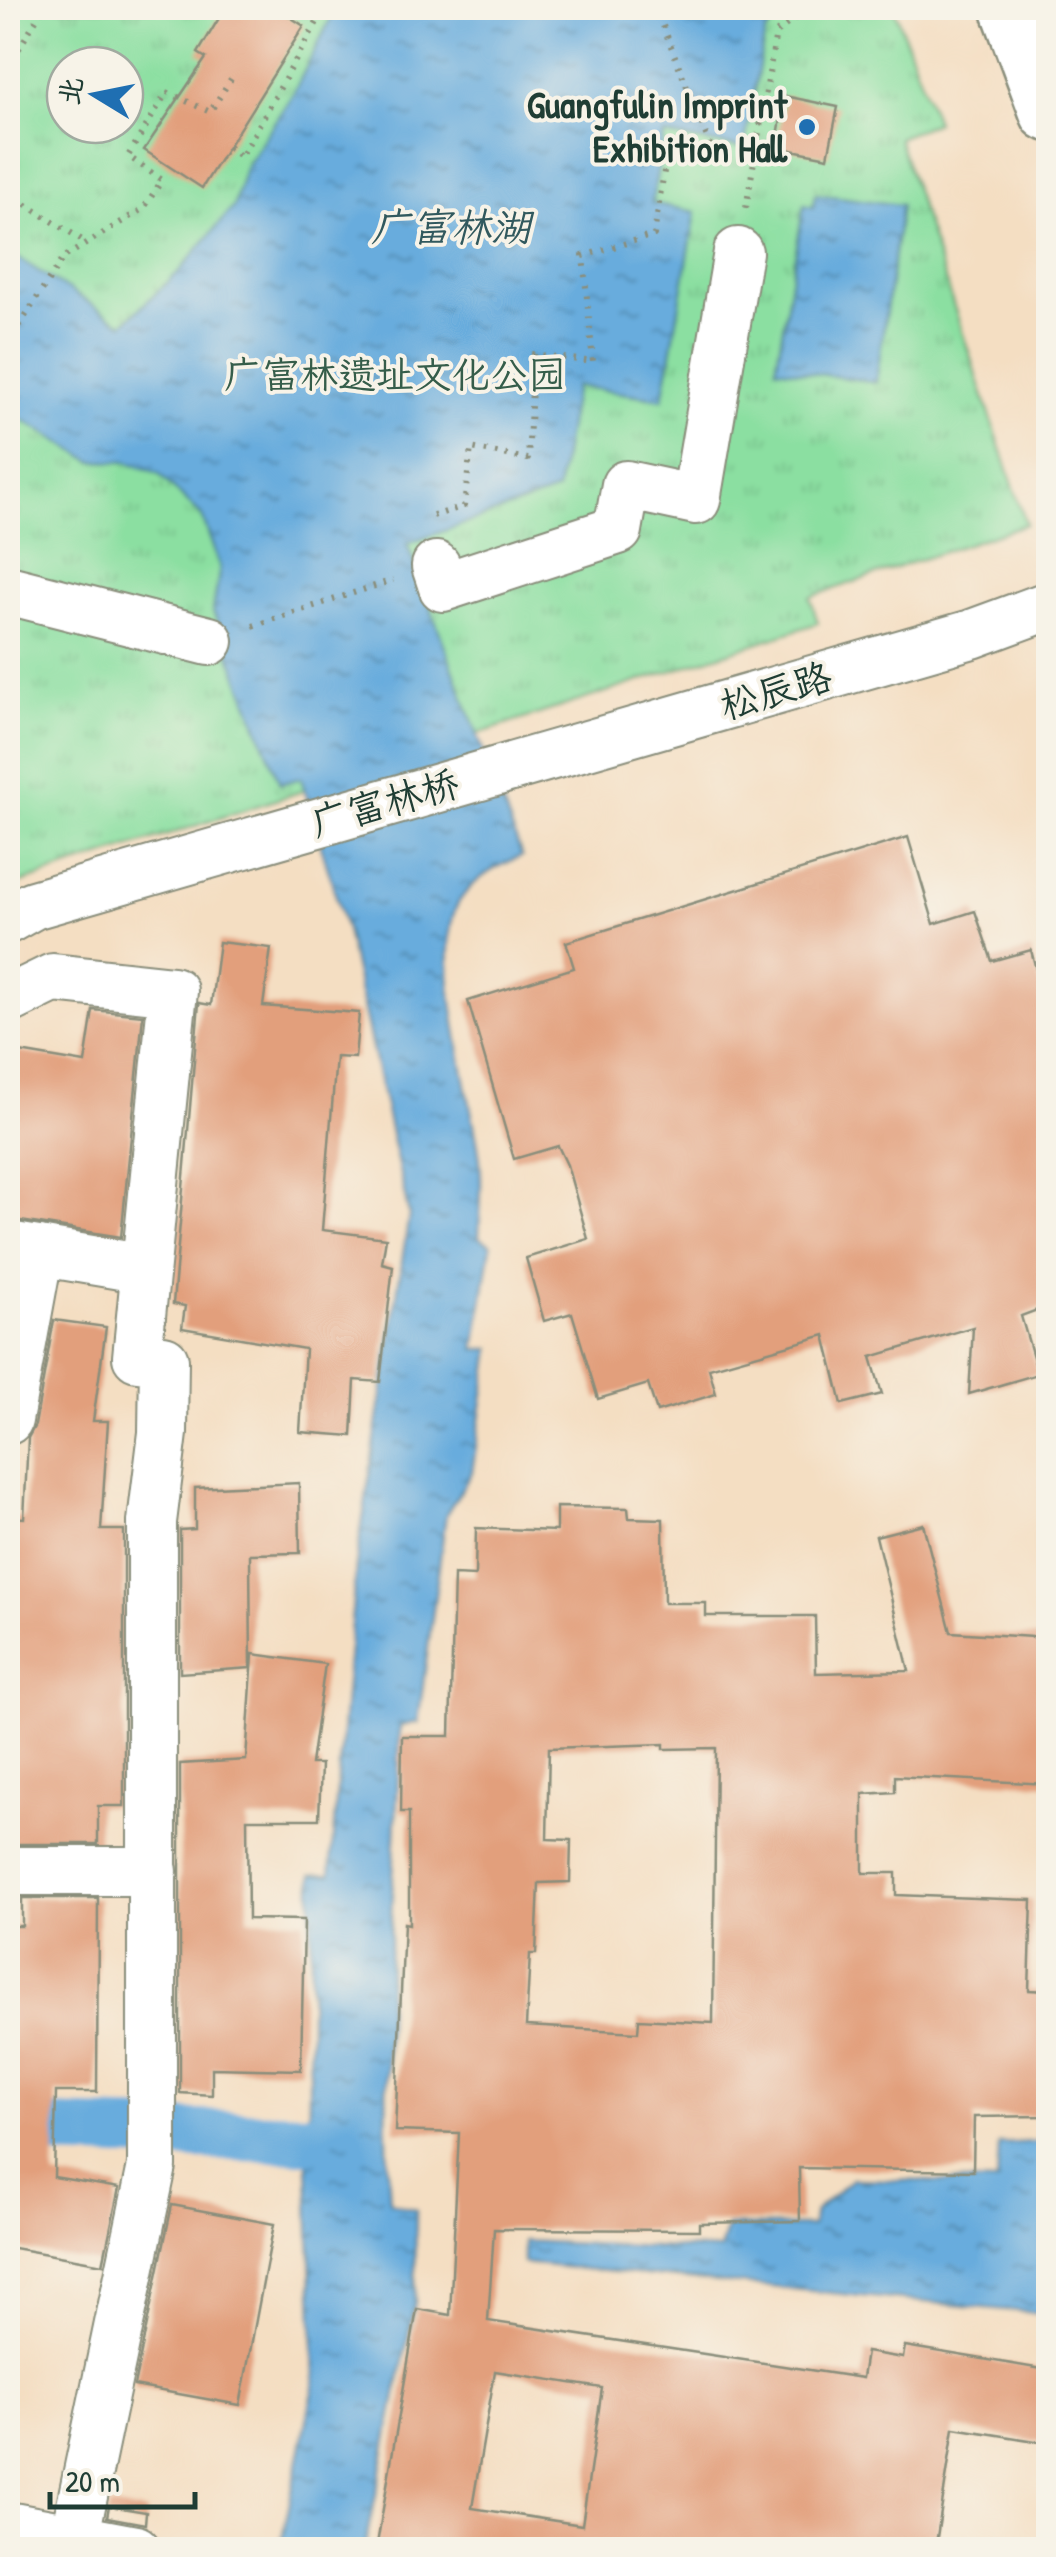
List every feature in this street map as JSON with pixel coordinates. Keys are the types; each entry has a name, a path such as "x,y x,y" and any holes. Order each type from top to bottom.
{"main road":[{"path":"1010,8 1048,113"}],"street":[{"path":"436,566 444,588 618,530 626,485 696,500 738,252"},
{"path":"8,590 209,641"},
{"name":"松辰路","path":"503,769 972,634 1048,606"},
{"name":"广富林桥","path":"8,918 33,906 503,769"},
{"path":"8,1000 52,978 173,991 137,1357 164,1360 163,1433 152,1522 152,2166 74,2539"},
{"path":"8,1420 23,1249 146,1269"},
{"path":"8,1871 152,1872"},
{"path":"8,2526 136,2550"}],"path":[{"path":"8,66 43,8"},
{"path":"228,147 241,156 325,8"},
{"path":"419,521 464,506 471,448 528,458 534,354 593,362 584,256 654,235 665,164 712,150 656,8"},
{"path":"738,252 776,33 808,8"},
{"path":"8,343 63,258 144,208 162,180 128,156 167,92 210,112 234,74"},
{"path":"8,192 87,243"},
{"path":"209,641 436,566"}],"green space":[{"name":"广富林遗址文化公园","path":"8,8 894,8 936,122 898,138 1026,524 810,597 818,623 8,887"}],"water":[{"name":"广富林湖","path":"336,8 787,8 765,33 744,148 664,135 652,203 696,212 663,399 575,386 557,491 407,544 522,856 488,873 466,892 452,922 449,951 455,1022 480,1162 479,1237 491,1245 475,1349 491,1349 472,1472 446,1514 418,1722 400,1726 387,2023 387,2142 390,2202 416,2210 415,2302 365,2549 280,2549 315,2382 308,2168 312,1875 330,1874 356,1565 409,1215 346,930 301,778 280,784 213,611 220,567 202,516 158,473 127,462 92,461 8,411 8,252 123,324 180,271 234,206 245,168 294,92"},
{"path":"815,194 901,205 876,382 776,368 804,205 813,207"},
{"path":"1048,2141 1048,2314 523,2263 523,2241 720,2250 727,2226 812,2226 815,2211 852,2179 997,2183 999,2144"}],"building":[{"path":"225,8 276,8 304,26 202,188 144,150 206,58 198,53"},
{"name":"Guangfulin Imprint Exhibition Hall","path":"785,96 838,107 828,157 776,147"},
{"path":"908,837 934,924 975,911 992,961 1031,950 1040,985 1048,982 1048,1306 1021,1316 1038,1374 969,1394 973,1327 871,1357 882,1394 842,1404 825,1335 709,1368 716,1394 657,1412 648,1384 598,1399 572,1313 544,1321 526,1258 588,1239 567,1165 558,1146 514,1159 468,1001 574,968 566,942"},
{"path":"219,942 271,948 263,1006 359,1013 355,1058 336,1057 322,1230 386,1238 382,1263 393,1266 380,1382 355,1380 352,1436 300,1432 305,1349 182,1328 185,1306 173,1304 199,1003 211,1005"},
{"path":"93,1010 143,1015 121,1237 8,1219 8,1050 85,1063"},
{"path":"54,1320 106,1327 93,1421 108,1421 101,1530 124,1530 124,1806 98,1806 98,1844 8,1844 8,1517 24,1518 28,1438 35,1425"},
{"path":"299,1483 300,1553 250,1554 251,1668 180,1673 180,1530 195,1529 195,1488"},
{"path":"556,1507 628,1508 629,1518 663,1519 664,1603 706,1603 706,1616 815,1616 816,1673 909,1671 876,1536 923,1524 951,1632 1048,1638 1048,1784 895,1776 895,1792 863,1794 863,1873 896,1873 896,1895 1032,1900 1029,1990 1048,1991 1048,2116 974,2117 973,2171 799,2168 800,2221 699,2223 699,2230 494,2229 488,2321 862,2378 866,2352 903,2358 905,2346 1048,2370 1048,2443 954,2428 935,2550 376,2550 417,2309 450,2315 459,2133 395,2131 404,1923 409,1924 409,1812 401,1812 402,1736 450,1736 454,1575 475,1576 476,1528 556,1531","holes":["664,1744 664,1749 716,1748 713,2023 639,2019 638,2032 526,2026 530,1954 536,1954 539,1883 570,1882 571,1840 547,1839 549,1748","495,2371 602,2388 582,2525 472,2508"]},
{"path":"253,1654 325,1664 311,1764 321,1764 319,1819 247,1819 248,1919 304,1920 301,2070 212,2068 212,2095 180,2093 180,1764 246,1760"},
{"path":"22,1898 98,1898 97,2092 56,2092 54,2177 119,2188 103,2264 8,2247 8,1926 22,1926"},
{"path":"172,2205 274,2224 240,2405 134,2386"},
{"path":"109,2506 146,2512 145,2524 107,2517"}],"waterway":[{"path":"8,2130 309,2138"}],"place":[{"name":"Guangfulin Imprint Exhibition Hall","path":"807,127"}]}
